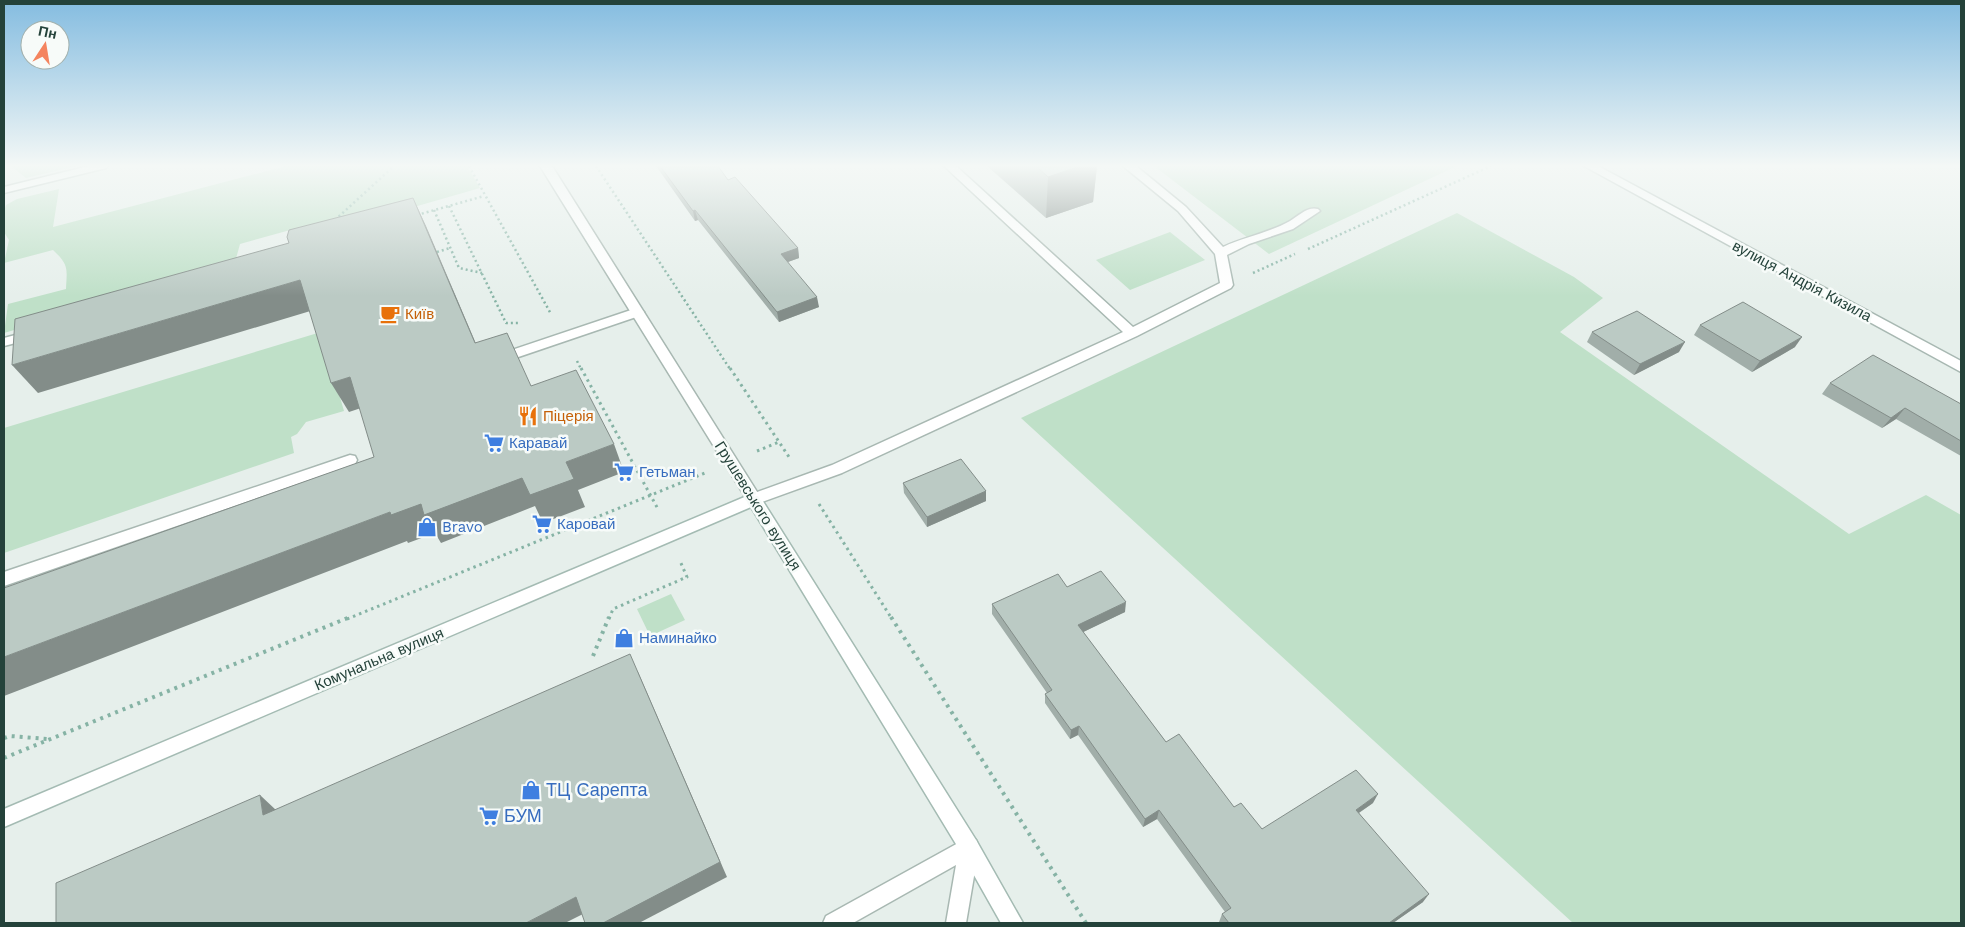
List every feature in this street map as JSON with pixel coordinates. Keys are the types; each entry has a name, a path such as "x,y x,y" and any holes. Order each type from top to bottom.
{"street":[{"name":"Грушевського вулиця","path":"573,209 969,847 1013,923"},
{"path":"997,209 1132,333"},
{"path":"1182,209 1221,253 1227,285"},
{"name":"вулиця Андрія Кизила","path":"1670,209 1961,367"},
{"path":"1221,253 1245,240 1289,226 1314,211"},
{"name":"Комунальна вулиця","path":"4,818 754,499 837,469 1132,333 1227,285"},
{"path":"496,360 637,312"},
{"path":"4,342 42,332"},
{"path":"4,579 350,460"},
{"path":"833,923 969,847"},
{"path":"956,923 969,847"}],"path":[{"path":"333,222 347,209"},
{"path":"451,209 506,323 556,324"},
{"path":"491,209 651,494 687,577 613,609 594,656"},
{"path":"625,209 779,442 1086,923"},
{"path":"1227,285 1395,209"},
{"path":"416,215 434,210 459,268 482,273"},
{"path":"437,252 450,248"},
{"path":"4,758 779,442"},
{"path":"4,738 10,736 50,739"}],"green space":[{"path":"5,209 56,209 53,227 121,209 406,209 320,234 301,227 240,244 234,266 4,333 8,304 66,289 67,276 66,267 62,259 53,250 4,263 9,240 4,232"},
{"path":"1211,209 1365,209 1269,254"},
{"path":"1457,213 1574,277 1603,298 1560,332 1849,534 1926,495 1961,515 1961,923 1573,923 1021,418"},
{"path":"1170,232 1205,260 1130,290 1096,260"},
{"path":"321,332 344,411 306,422 297,434 291,437 294,453 4,553 4,428"},
{"path":"671,594 685,620 650,636 637,609"}],"building":[{"path":"369,209 418,209 475,343 507,333 531,386 576,370 614,444 566,462 574,479 530,495 522,478 424,515 421,504 391,515 390,512 4,657 4,588 374,457 350,377 331,383 300,280 12,365 15,319 289,243 287,237 289,230"},
{"path":"692,209 764,209 798,248 781,254 817,297 777,312 695,210"},
{"path":"1743,302 1802,337 1760,361 1700,325"},
{"path":"1637,311 1685,342 1640,364 1592,332"},
{"path":"1873,355 1961,404 1961,441 1905,408 1891,418 1830,383"},
{"path":"961,459 986,491 927,517 903,483"},
{"path":"1101,571 1126,602 1078,625 1166,742 1179,734 1234,807 1241,803 1262,829 1356,770 1378,794 1356,810 1429,894 1389,923 1229,923 1222,914 1231,908 1159,810 1145,819 1079,726 1071,730 1045,694 1052,690 992,604 1058,574 1067,587"},
{"name":"ТЦ Сарепта","path":"630,654 720,862 603,923 585,923 576,897 526,923 56,923 56,883 260,795 263,815"}],"place":[{"name":"Київ","path":"390,314"},
{"name":"Піцерія","path":"528,416"},
{"name":"Каравай","path":"494,443"},
{"name":"Гетьман","path":"624,472"},
{"name":"Каровай","path":"542,524"},
{"name":"Bravo","path":"427,527"},
{"name":"Наминайко","path":"624,638"},
{"name":"ТЦ Сарепта","path":"531,790"},
{"name":"БУМ","path":"489,816"}]}
